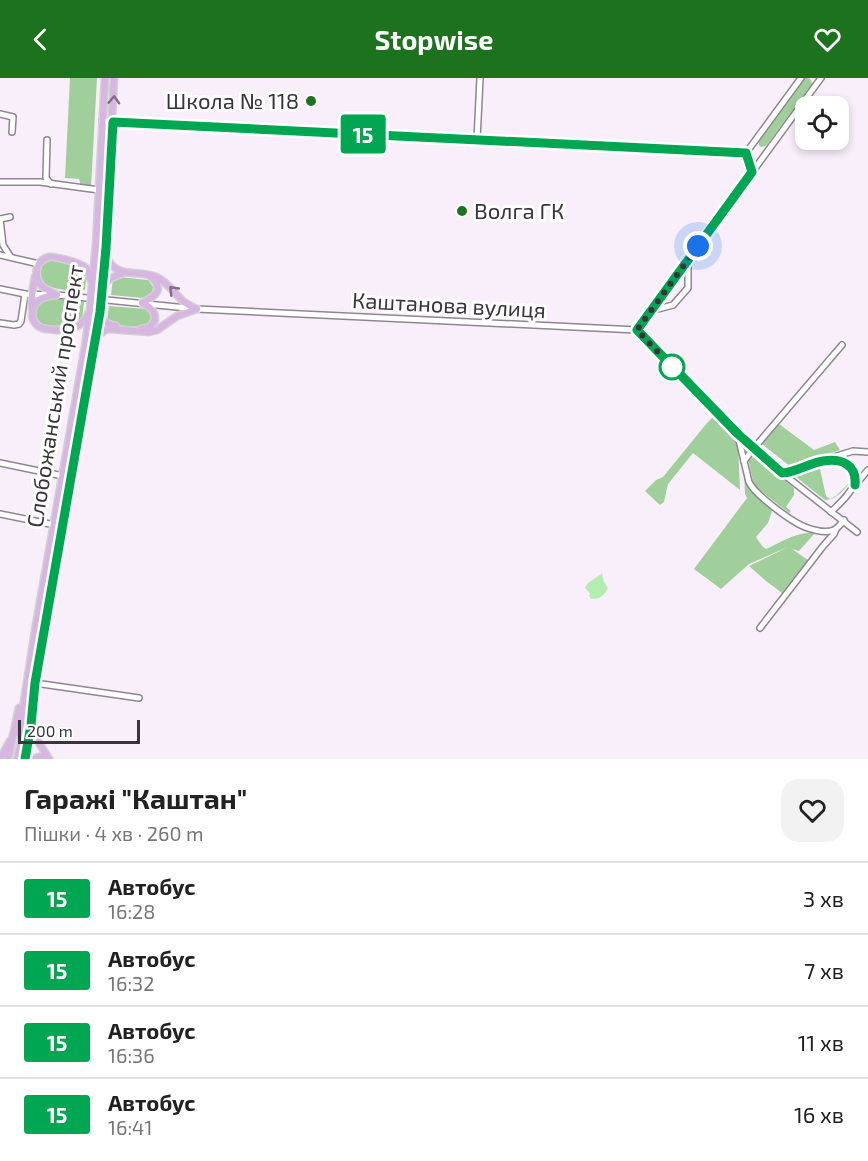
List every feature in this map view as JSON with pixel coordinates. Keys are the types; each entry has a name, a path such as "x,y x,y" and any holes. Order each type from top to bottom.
{"main road":[{"name":"Слобожанський проспект","path":"16,759 90,311 105,78"},
{"name":"Слобожанський проспект","path":"16,759 35,683 100,312 106,254 114,78"},
{"path":"106,254 111,266 117,270 148,274 163,280 186,303 197,309"},
{"path":"90,311 86,319 73,329 42,329 35,324 29,294 39,264 52,257 82,265 88,272 92,286"},
{"path":"103,288 109,279 125,272"},
{"path":"36,273 41,286 57,295"},
{"path":"142,303 153,297 158,290 156,281 148,274"},
{"path":"32,312 39,299 57,295"},
{"path":"100,312 102,319 111,326 142,330 154,324 155,315 153,310 142,303"},
{"path":"96,338 109,329 149,332 157,330 177,316 197,309"},
{"name":"Слобожанський проспект","path":"8,759 21,698 27,682"},
{"name":"Слобожанський проспект","path":"25,759 35,683"},
{"path":"31,725 49,759"},
{"path":"0,759 12,738"},
{"path":"33,759 42,756 49,759"}],"street":[{"path":"477,140 480,78"},
{"path":"746,153 801,78"},
{"path":"811,78 819,80 637,330 738,434 782,473 857,531"},
{"path":"0,114 13,117 12,132"},
{"path":"102,122 746,153"},
{"path":"47,140 46,178 52,185"},
{"path":"746,153 752,172"},
{"path":"0,182 40,183 99,190"},
{"path":"10,217 0,219 3,245 10,256"},
{"path":"0,255 39,264"},
{"path":"650,312 673,305 688,288 688,259"},
{"name":"Каштанова вулиця","path":"0,289 29,294 197,309 637,330"},
{"path":"0,323 18,324 29,294"},
{"path":"744,461 842,345"},
{"path":"738,434 752,489 805,527 826,532 836,529"},
{"path":"782,473 792,472 843,453 868,452"},
{"path":"823,461 848,464 854,472 855,485"},
{"path":"0,463 63,476"},
{"path":"831,512 868,470"},
{"path":"0,514 55,525"},
{"path":"760,628 844,520"},
{"path":"35,683 139,698"}],"shaded area":[{"path":"70,78 97,78 91,187 81,186 79,179 65,178"},
{"path":"804,78 811,80 812,84 803,96 795,96 795,107 766,146 761,147 759,140"},
{"path":"51,260 82,269 86,277 85,290 80,292 59,289 48,286 40,280 39,270 46,261"},
{"path":"113,278 148,280 153,287 152,293 147,298 111,295"},
{"path":"50,298 84,302 82,320 71,327 44,326 37,322 35,312 37,305"},
{"path":"109,306 147,309 151,314 151,322 146,326 135,327 111,322 107,320"},
{"path":"713,417 738,443 740,490 693,453 668,484 664,502 660,505 645,491 656,480 663,477"},
{"path":"779,424 814,450 835,442 840,450 791,467 762,444"},
{"path":"755,456 794,488 794,495 786,507 791,511 789,513 756,487 749,463 749,460"},
{"path":"820,469 826,496 830,499 825,500 795,476"},
{"path":"744,470 749,489 772,511 768,523 756,537 762,546 766,549 796,535 815,533 799,551 792,549 808,560 782,593 749,566 788,547 749,564 721,589 694,569 747,498"},
{"path":"602,573 608,588 601,596 591,599 590,593 585,588"}],"bus line":[{"name":"15","path":"25,759 35,683 100,312 113,122 746,153 752,172 637,330 738,434 782,473 792,472 823,461 836,461 848,464 852,468 856,478 855,485"}],"place":[{"name":"Школа № 118","path":"311,101"},
{"name":"Волга ГК","path":"462,211"}],"route":[{"path":"672,367 637,330 698,246"}]}
